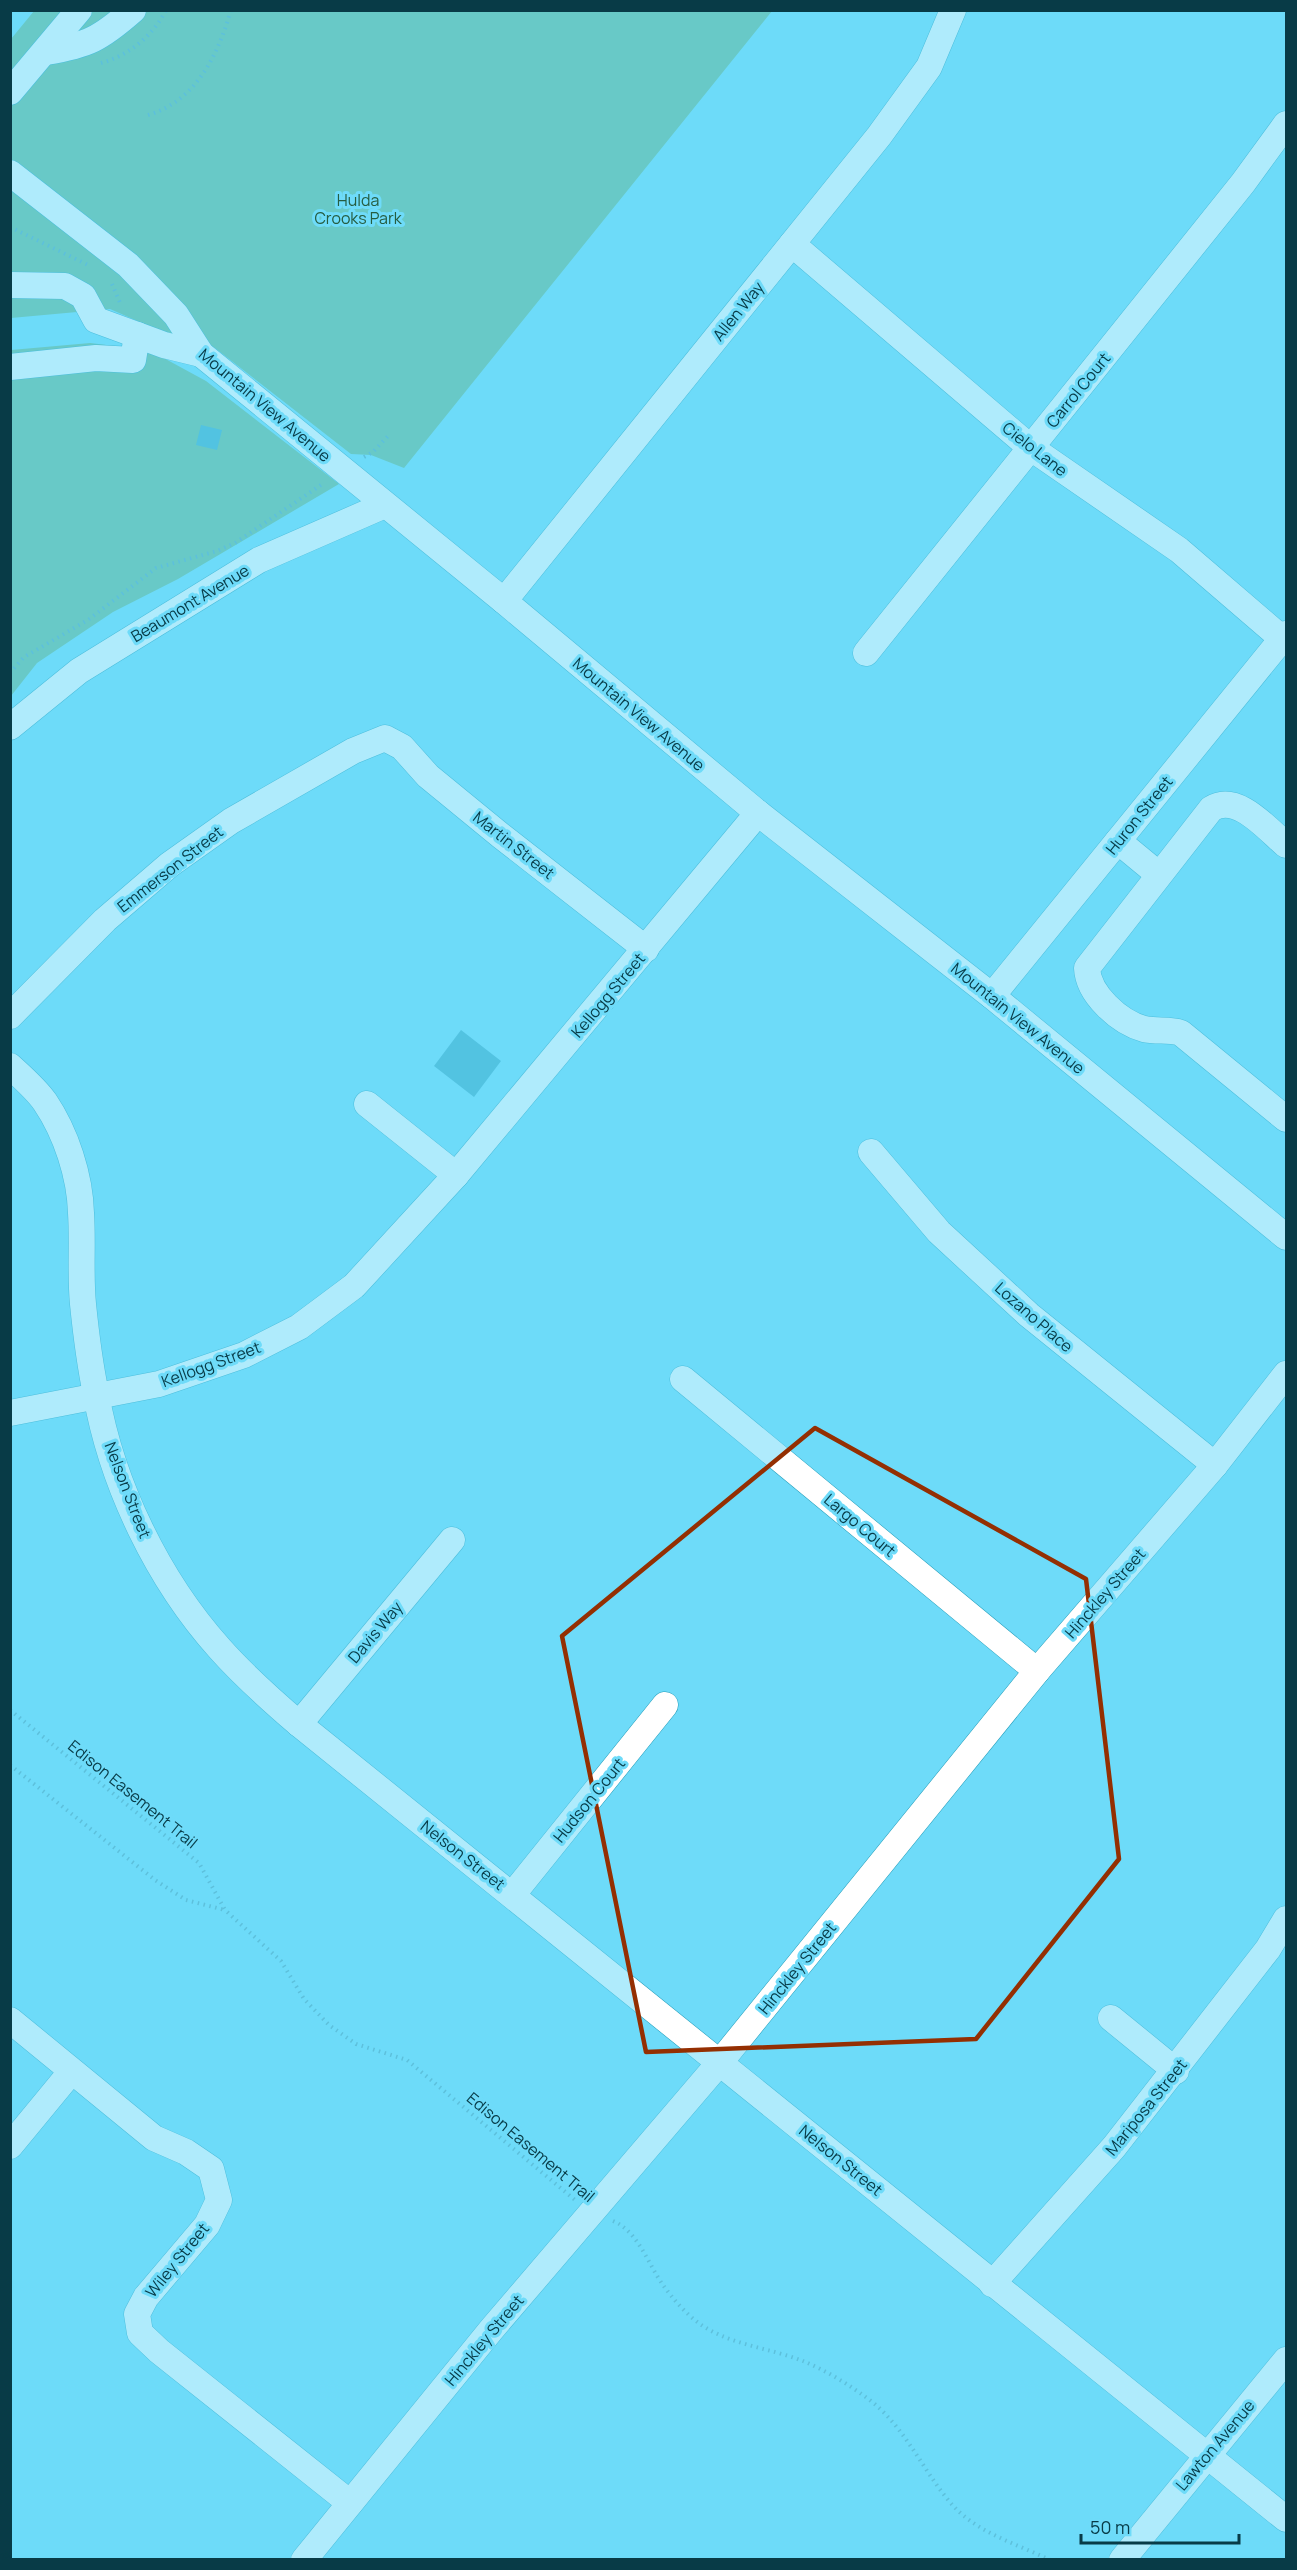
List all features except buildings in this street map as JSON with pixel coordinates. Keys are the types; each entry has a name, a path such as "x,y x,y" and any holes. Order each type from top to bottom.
{"street":[{"path":"10,92 79,10"},
{"path":"46,52 81,46 111,29 133,10"},
{"name":"Allen Way","path":"504,601 879,136 929,67 953,10"},
{"name":"Carrol Court","path":"866,653 1243,183 1287,124"},
{"name":"Mountain View Avenue","path":"10,173 128,265 176,315 201,354 504,601 758,813 992,996 1287,1237"},
{"name":"Cielo Lane","path":"792,244 1031,448 1179,550 1285,638"},
{"path":"10,285 65,286 82,296 96,320 164,345 201,354"},
{"path":"10,367 96,358 133,360 137,335"},
{"name":"Beaumont Avenue","path":"10,727 79,671 260,560 385,505"},
{"name":"Huron Street","path":"992,996 1285,638"},
{"name":"Martin Street","path":"385,738 402,747 428,776 646,949"},
{"name":"Emmerson Street","path":"10,1016 105,920 169,866 231,821 353,751 385,738"},
{"path":"1287,845 1240,807 1230,803 1218,804 1210,809 1158,874 1087,968 1088,979 1093,990 1117,1012 1144,1029 1171,1030 1181,1033 1287,1119"},
{"name":"Kellogg Street","path":"10,1413 159,1384 244,1355 299,1327 354,1286 456,1175 758,813"},
{"path":"1118,842 1158,874"},
{"name":"Nelson Street","path":"10,1066 44,1101 60,1130 74,1169 81,1210 83,1304 96,1396 115,1464 138,1526 172,1583 218,1648 298,1724 721,2061 992,2284 1287,2519"},
{"path":"367,1104 456,1175"},
{"name":"Lozano Place","path":"871,1152 939,1232 1029,1315 1215,1465"},
{"name":"Hinckley Street","path":"304,2559 591,2213 721,2061 1037,1671 1215,1465 1287,1374"},
{"name":"Largo Court","path":"683,1379 1037,1671"},
{"name":"Davis Way","path":"298,1724 452,1540"},
{"name":"Hudson Court","path":"513,1894 665,1705"},
{"name":"Mariposa Street","path":"992,2284 1114,2147 1176,2071 1269,1949 1287,1919"},
{"path":"1111,2018 1176,2071"},
{"name":"Wiley Street","path":"10,2020 154,2138 186,2152 211,2169 219,2200 207,2225 147,2297 137,2314 141,2333 159,2351 350,2503"},
{"path":"10,2146 71,2072"},
{"name":"Lawton Avenue","path":"1122,2559 1287,2360"}],"path":[{"path":"148,115 163,111 180,100 203,75 222,41 231,10"},
{"path":"10,673 24,657 88,620 156,568 217,551 235,543 321,485"},
{"name":"Edison Easement Trail","path":"10,1710 199,1863 225,1910 281,1961 304,1999 329,2025 356,2044 407,2060 591,2213 619,2224 636,2241 662,2284 679,2306 700,2324 719,2335 804,2362 867,2398 896,2423 949,2501 964,2516 992,2535 1050,2559"},
{"name":"Edison Easement Trail","path":"10,1765 155,1880 186,1900 225,1910"}],"highlighted area":[{"path":"815,1428 1086,1579 1119,1859 976,2039 646,2052 562,1636"}],"green space":[{"name":"Hulda Crooks Park","path":"34,11 772,11 404,468 371,455 351,454 215,348 158,330 110,309 11,318 11,39"},
{"path":"90,343 149,350 206,381 339,484 178,579 113,612 37,663 11,696 11,350"}]}
